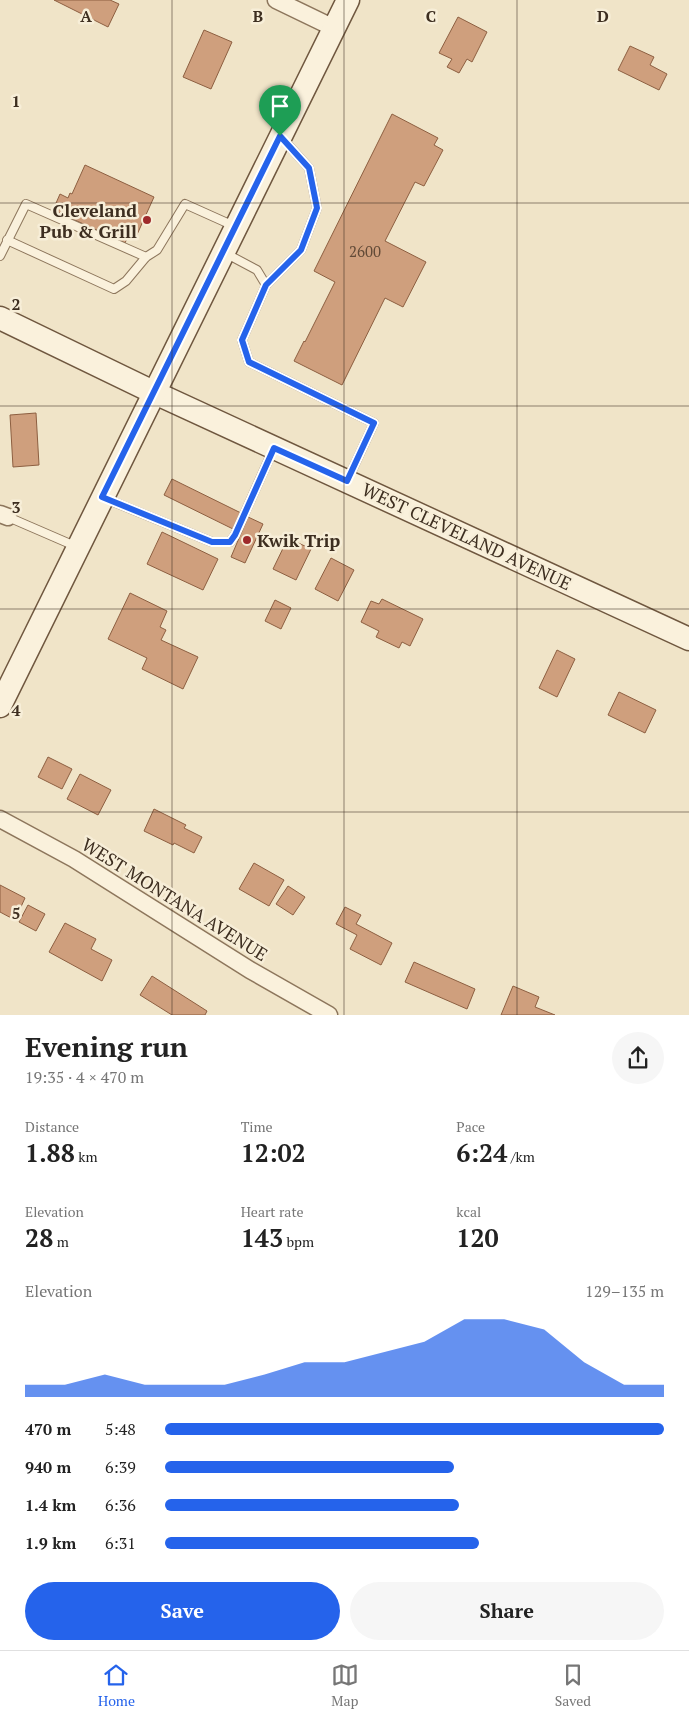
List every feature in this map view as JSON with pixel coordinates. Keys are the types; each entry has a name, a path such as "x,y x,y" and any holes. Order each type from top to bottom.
{"street":[{"path":"276,0 334,28"},
{"path":"0,706 153,392 348,0"},
{"name":"WEST CLEVELAND AVENUE","path":"0,318 153,392 689,639"},
{"name":"WEST MONTANA AVENUE","path":"0,819 74,859 250,970 329,1015"}],"lane":[{"path":"280,136 309,168 317,208 301,250 266,285 242,340 249,362 374,423 347,481"},
{"path":"0,256 26,204 146,257"},
{"path":"7,240 114,289 126,281 146,257 157,250 185,204 236,226"},
{"path":"223,252 257,270 266,285"},
{"path":"102,497 212,542 230,542 235,535 274,448"},
{"path":"4,516 77,547"}],"building":[{"path":"54,0 110,0 119,4 108,27"},
{"path":"458,17 487,32 472,62 467,59 459,73 447,67 452,59 439,53"},
{"path":"204,30 232,42 211,89 183,77"},
{"path":"630,46 654,57 650,65 667,74 659,90 618,70"},
{"path":"392,114 438,138 434,145 443,150 424,186 415,182 385,241 426,262 403,307 385,298 342,385 294,361 335,282 314,271"},
{"path":"85,165 154,197 135,239 128,236 125,243 53,210 60,194 68,198 70,193 72,194"},
{"path":"36,413 39,465 13,467 10,415"},
{"name":"Kwik Trip","path":"172,479 241,513 233,529 164,495"},
{"name":"Kwik Trip","path":"248,517 263,524 245,563 231,557"},
{"name":"Kwik Trip","path":"162,532 218,559 203,590 147,564"},
{"path":"288,538 311,549 296,580 273,569"},
{"path":"331,558 354,570 338,601 315,589"},
{"path":"130,593 167,611 160,627 166,630 161,640 198,657 183,689 142,669 147,658 108,639"},
{"path":"382,599 423,619 410,646 402,642 399,648 376,637 379,631 361,622 371,601 379,604"},
{"path":"275,600 291,608 281,629 265,621"},
{"path":"557,650 575,659 557,697 539,688"},
{"path":"619,692 656,710 645,733 608,715"},
{"path":"48,757 72,769 62,789 38,777"},
{"path":"80,774 111,790 98,815 67,799"},
{"path":"154,809 186,825 184,828 202,837 194,853 144,831"},
{"path":"254,863 284,880 269,906 239,889"},
{"path":"0,885 25,898 15,920 0,912"},
{"path":"288,886 305,897 293,915 276,904"},
{"path":"28,905 45,914 36,931 19,922"},
{"path":"345,907 361,915 356,924 392,943 381,965 350,949 357,935 336,924"},
{"path":"65,923 96,939 91,949 112,960 102,981 49,952"},
{"path":"414,962 475,989 467,1009 405,982"},
{"path":"152,976 207,1011 205,1015 172,1015 140,995"},
{"path":"513,986 539,997 535,1007 555,1015 501,1015"}],"place":[{"name":"Cleveland Pub & Grill","path":"147,220"},
{"name":"Kwik Trip","path":"247,540"}],"route":[{"path":"280,136 309,168 317,208 301,250 266,285 242,340 249,362 374,423 347,481 274,448 235,535 230,542 212,542 102,497 280,136"}]}
